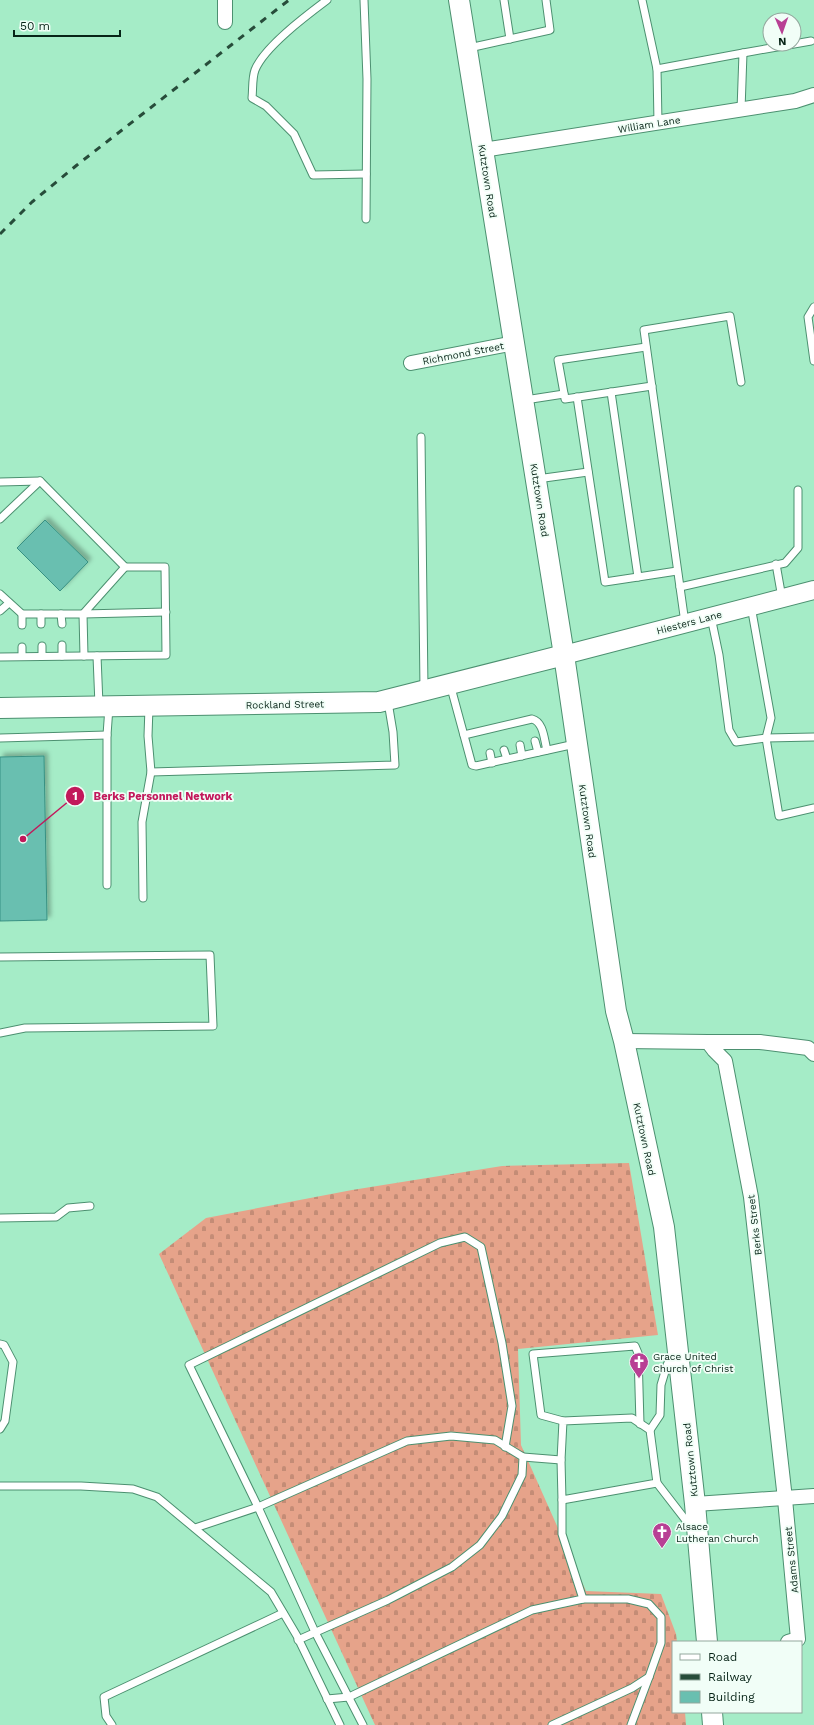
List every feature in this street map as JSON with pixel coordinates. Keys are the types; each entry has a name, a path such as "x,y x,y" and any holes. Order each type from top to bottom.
{"main road":[{"name":"Kutztown Road","path":"459,0 578,744 616,1011 624,1041 664,1227 694,1504 707,1641"},
{"name":"Rockland Street","path":"0,708 353,703 387,700 564,655"},
{"path":"712,1713 713,1725"}],"street":[{"path":"225,0 225,22"},
{"name":"William Lane","path":"483,150 741,110 795,101 814,95"},
{"name":"Richmond Street","path":"411,363 514,342"},
{"name":"Hiesters Lane","path":"564,655 814,590"},
{"path":"624,1041 760,1042 808,1048 814,1054"},
{"name":"Berks Street","path":"708,1042 725,1061 751,1197 785,1499"},
{"path":"694,1504 814,1496"},
{"name":"Adams Street","path":"785,1499 798,1639 791,1641"}],"lane":[{"path":"327,0 309,13 268,51 254,70 252,98 266,106 294,134 313,175 366,174"},
{"path":"364,0 367,80 366,219"},
{"path":"504,0 510,39"},
{"path":"466,48 550,30 546,0"},
{"path":"642,0 657,69 658,123"},
{"path":"657,69 811,41"},
{"path":"741,110 743,53"},
{"path":"814,307 808,317 814,361"},
{"path":"685,624 644,330 730,316 741,382"},
{"path":"646,347 558,360 565,399 652,386"},
{"path":"611,392 638,577"},
{"path":"524,400 564,394"},
{"path":"577,397 605,582 677,570"},
{"path":"421,437 424,691"},
{"path":"536,479 588,472"},
{"path":"0,482 40,481 125,567 165,568 166,612 166,655 0,657"},
{"path":"0,519 40,481"},
{"path":"680,587 785,562 798,548 798,490"},
{"path":"776,564 782,598"},
{"path":"84,656 83,614 125,567"},
{"path":"0,594 22,614 166,612"},
{"path":"0,611 9,603"},
{"path":"751,606 771,718 766,738 779,816 814,808"},
{"path":"22,614 22,625"},
{"path":"41,614 42,624"},
{"path":"61,614 62,624"},
{"path":"711,617 719,655 729,730 736,742 766,738 814,737"},
{"path":"62,645 62,656"},
{"path":"22,646 22,656"},
{"path":"42,646 42,656"},
{"path":"97,656 107,735 107,885"},
{"path":"450,684 472,765 476,766 492,763 578,744"},
{"path":"151,772 395,765 393,732 387,700"},
{"path":"143,898 142,822 151,772 148,736 149,706"},
{"path":"464,736 513,723 530,723 537,720 540,724 547,750"},
{"path":"513,723 516,731"},
{"path":"499,727 500,735"},
{"path":"483,731 486,738"},
{"path":"0,738 107,735"},
{"path":"535,742 538,752"},
{"path":"520,745 522,756"},
{"path":"504,750 507,759"},
{"path":"490,753 492,763"},
{"path":"0,957 210,955 213,1026 25,1028 0,1033"},
{"path":"0,1218 56,1217 68,1208 90,1206"},
{"path":"363,1725 315,1632 258,1507 189,1365 440,1243 465,1237 481,1247 502,1343 512,1406 505,1447"},
{"path":"0,1344 4,1345 13,1362 5,1421 0,1429"},
{"path":"640,1424 638,1353 635,1346 533,1354 541,1414 563,1421 632,1418 640,1424 650,1430"},
{"path":"677,1346 666,1366 661,1385 660,1415 650,1430 657,1483 697,1535"},
{"path":"563,1421 561,1460 562,1534 583,1599"},
{"path":"195,1528 258,1507 407,1441 451,1436 495,1440 523,1457 561,1460"},
{"path":"298,1640 388,1600 445,1570 480,1545 506,1509 522,1475 523,1457"},
{"path":"562,1500 657,1483"},
{"path":"0,1486 81,1486 133,1488 157,1497 271,1592 298,1640 340,1725"},
{"path":"327,1699 349,1697 532,1610 583,1599 628,1599 649,1604 661,1617 661,1643 650,1677 631,1725"},
{"path":"112,1725 106,1716 104,1697 283,1613"},
{"path":"552,1725 632,1688 650,1677"}],"green space":[{"path":"629,1163 658,1335 518,1349 521,1445 586,1591 661,1594 676,1634 677,1641 672,1641 672,1713 685,1713 686,1725 375,1725 159,1254 206,1218 352,1190 502,1166"}],"building":[{"path":"45,520 88,562 60,591 17,548"},
{"path":"44,756 47,920 0,921 0,757"}],"railway":[{"path":"0,234 32,202 77,165 289,0"}],"place":[{"name":"Berks Personnel Network","path":"23,839"},
{"name":"Grace United Church of Christ","path":"639,1379"},
{"name":"Alsace Lutheran Church","path":"662,1549"}]}
